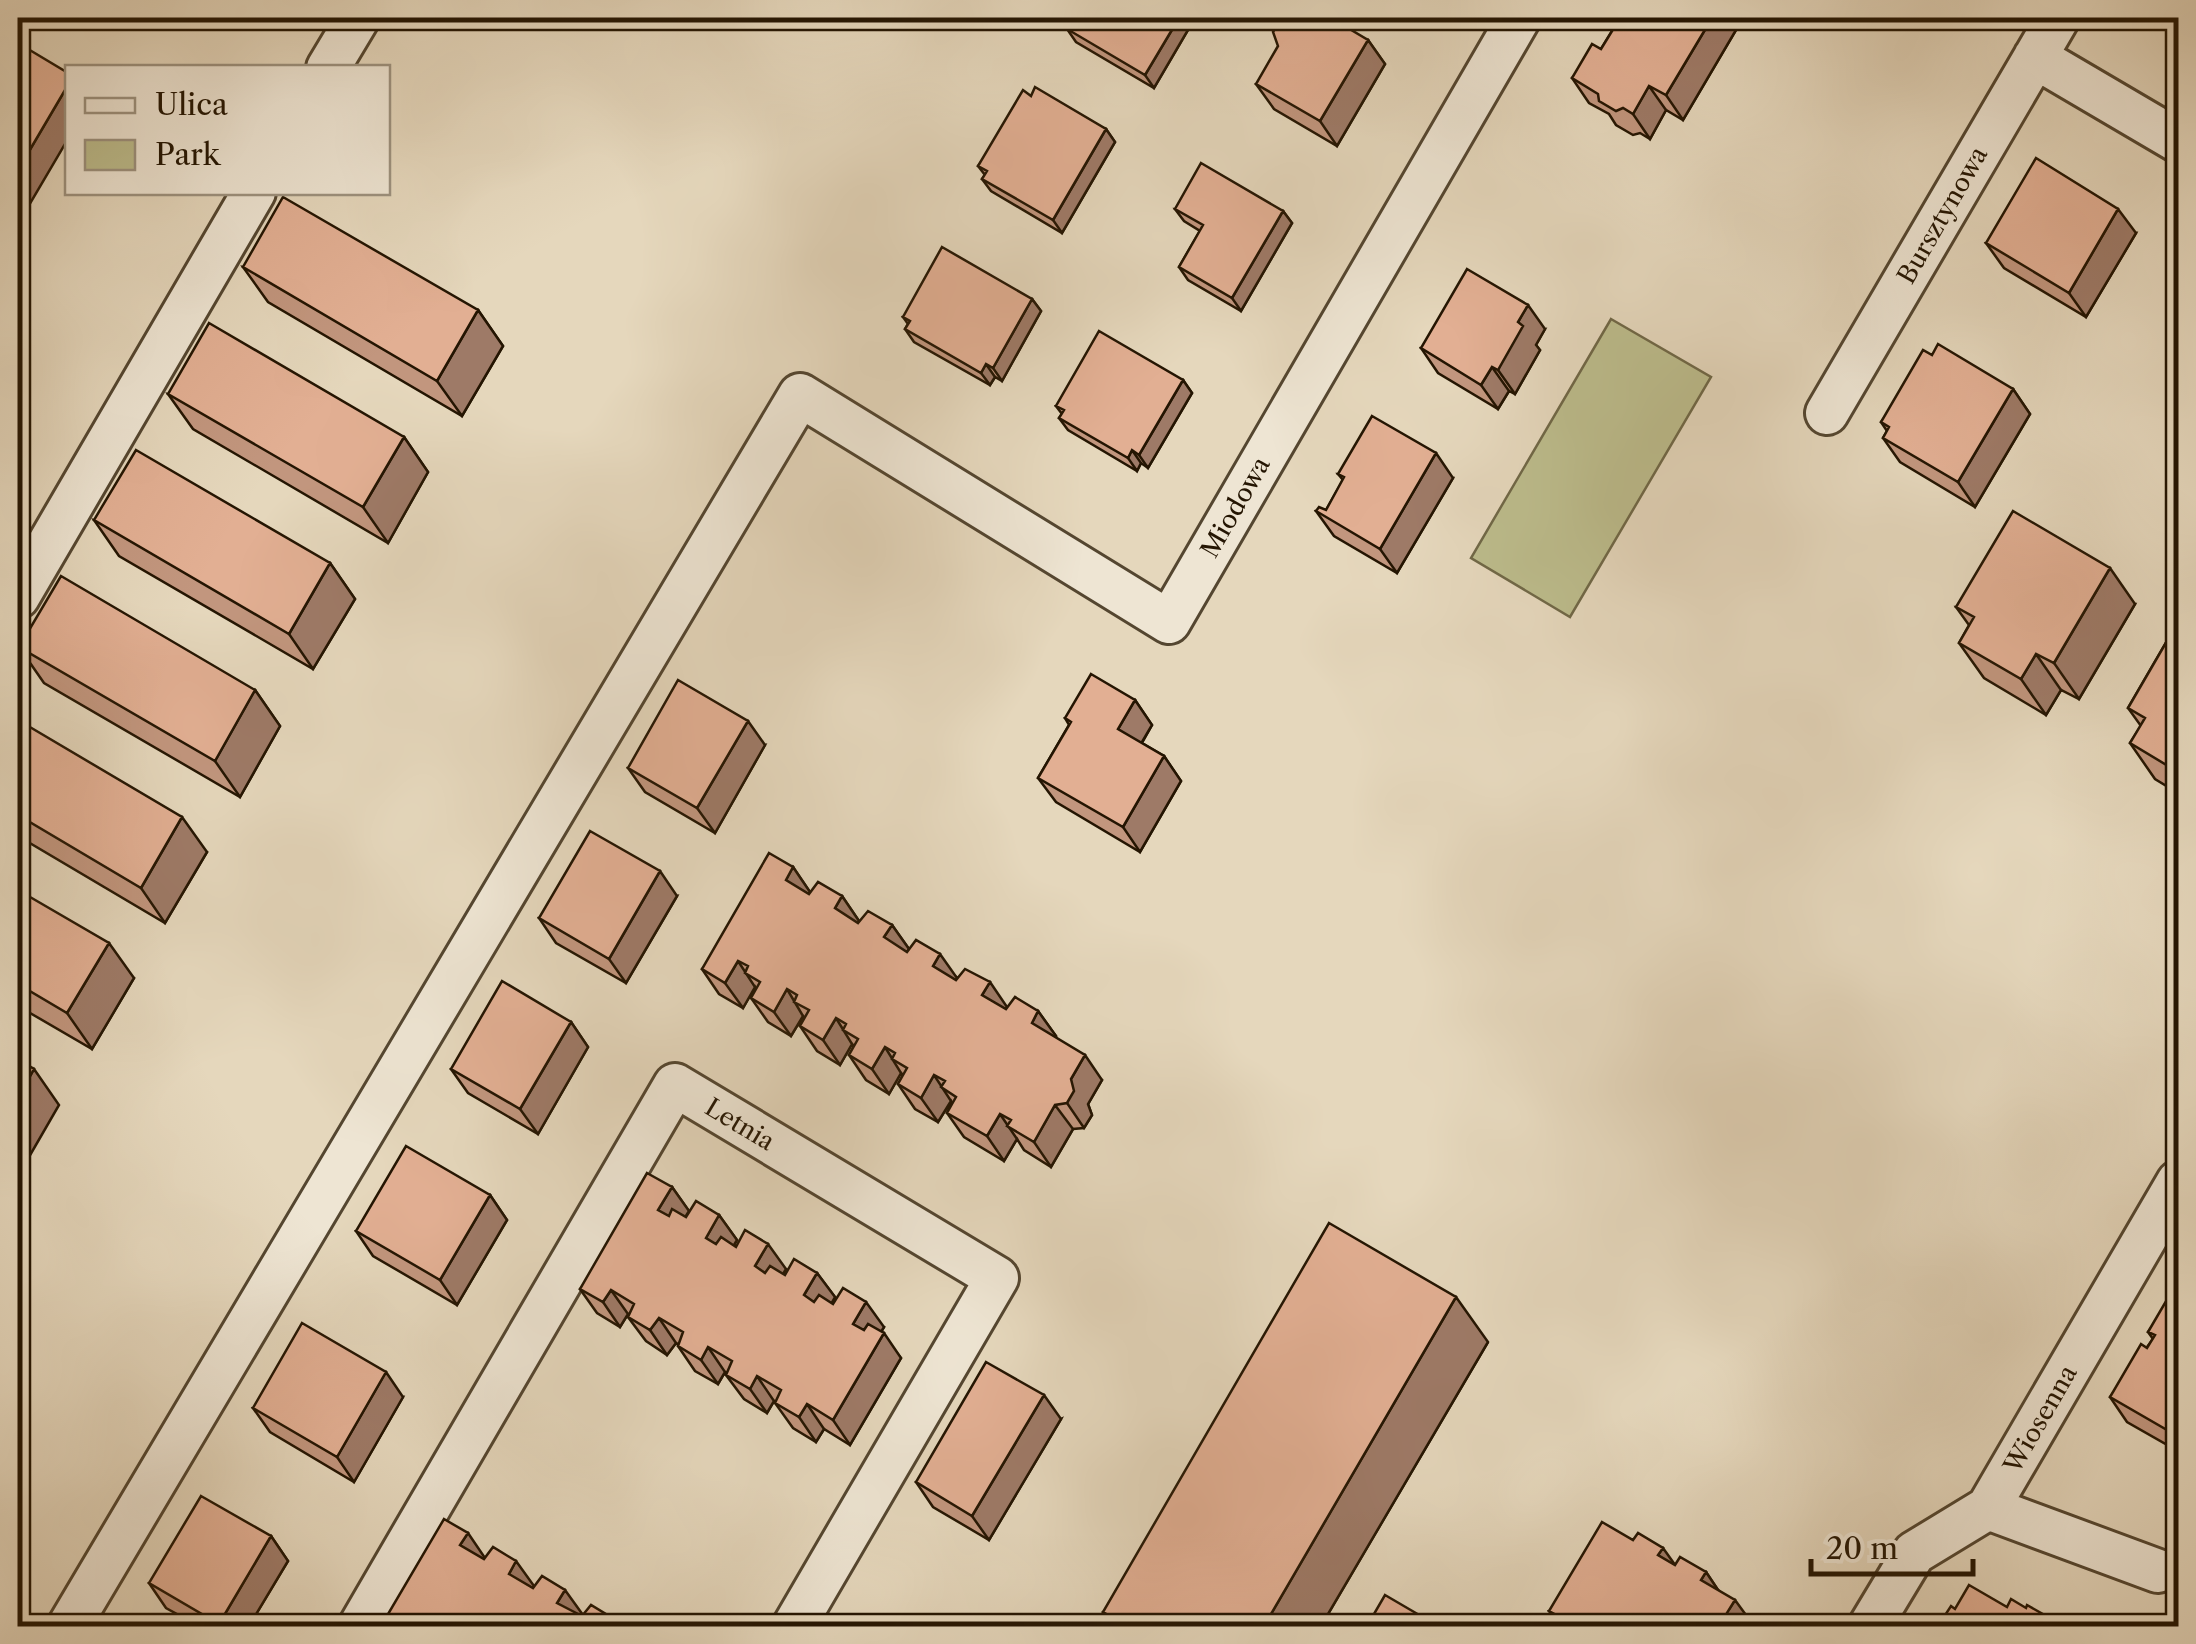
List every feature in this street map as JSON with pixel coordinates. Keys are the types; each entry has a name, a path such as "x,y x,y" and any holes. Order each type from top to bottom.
{"street":[{"path":"330,65 358,18"},
{"name":"Miodowa","path":"69,1626 800,395 1169,622 1519,18"},
{"name":"Bursztynowa","path":"1827,413 2058,18"},
{"path":"2035,57 2178,141"},
{"path":"18,597 252,195"},
{"name":"Letnia","path":"360,1626 675,1085 997,1278 794,1626"},
{"name":"Wiosenna","path":"1870,1626 1914,1553 1988,1508 2178,1182"},
{"path":"1988,1508 2158,1571"}],"green space":[{"path":"1611,319 1711,377 1570,617 1471,558"}],"building":[{"path":"1067,18 1179,18 1145,75 1067,29 1073,21"},
{"path":"1331,18 1368,40 1320,121 1256,84 1278,46 1273,32 1280,20"},
{"path":"1620,18 1712,18 1666,95 1649,86 1633,114 1623,108 1616,111 1599,101 1598,94 1572,78 1592,44 1601,49"},
{"path":"18,43 65,71 65,90 18,170"},
{"path":"1035,87 1106,129 1053,220 982,179 987,171 978,166 1023,90 1031,96"},
{"path":"2036,158 2118,209 2069,293 1986,243"},
{"path":"1201,163 1283,211 1232,298 1179,267 1203,225 1175,209"},
{"path":"283,197 478,310 437,381 243,267"},
{"path":"942,247 1032,299 993,368 986,364 981,373 905,329 910,321 903,317"},
{"path":"1467,269 1528,305 1518,322 1523,326 1498,370 1492,367 1481,385 1421,348"},
{"path":"209,323 404,437 363,507 168,394"},
{"path":"1099,331 1183,380 1139,455 1132,450 1128,458 1059,418 1064,410 1056,406"},
{"path":"1938,344 2013,389 1958,482 1883,438 1889,427 1881,422 1923,350 1932,355"},
{"path":"1372,416 1436,453 1380,549 1316,511 1319,507 1326,510 1344,477 1338,474"},
{"path":"136,450 330,563 289,634 94,520"},
{"path":"2013,511 2110,568 2054,663 2036,654 2021,679 1959,643 1974,617 1956,607"},
{"path":"61,576 255,690 215,761 19,647"},
{"path":"2178,622 2178,772 2130,743 2145,718 2128,708"},
{"path":"1091,674 1135,700 1118,729 1164,756 1123,827 1038,778 1071,722 1065,718"},
{"path":"678,680 748,721 697,808 628,768"},
{"path":"18,720 182,817 141,888 18,815"},
{"path":"590,831 660,871 609,959 539,918"},
{"path":"769,853 793,867 786,880 809,894 818,882 842,896 835,908 858,923 868,911 892,925 884,937 907,952 916,940 940,954 933,966 956,980 965,969 990,982 982,995 1006,1009 1015,997 1038,1011 1032,1023 1085,1055 1071,1079 1074,1091 1067,1103 1055,1105 1034,1142 1007,1126 1011,1120 1000,1114 987,1136 947,1113 956,1097 941,1087 945,1081 934,1075 921,1098 898,1084 907,1068 892,1059 895,1053 885,1047 872,1069 849,1055 858,1039 843,1030 846,1024 836,1018 823,1040 800,1026 809,1010 794,1002 797,995 787,989 774,1012 751,998 760,982 745,973 748,966 738,961 725,983 702,969"},
{"path":"18,890 109,943 67,1013 18,984"},
{"path":"502,981 571,1022 520,1109 451,1069"},
{"path":"18,1059 34,1069 18,1098"},
{"path":"406,1146 490,1195 440,1280 356,1231"},
{"path":"647,1173 672,1187 658,1210 669,1216 672,1209 686,1217 696,1201 719,1215 706,1238 716,1244 721,1237 736,1247 745,1230 768,1244 755,1266 765,1273 770,1266 785,1275 794,1259 817,1273 804,1295 814,1302 819,1295 833,1304 843,1288 866,1302 853,1324 864,1330 868,1324 884,1333 833,1420 807,1404 799,1417 775,1403 781,1390 757,1376 750,1389 726,1375 732,1361 708,1347 701,1360 678,1346 683,1332 659,1318 650,1330 628,1317 634,1304 611,1290 603,1302 580,1289"},
{"path":"1329,1223 1456,1297 1264,1626 1128,1626 1103,1612"},
{"path":"2172,1291 2178,1291 2178,1426 2174,1434 2110,1397 2141,1344 2147,1348 2155,1335 2148,1332"},
{"path":"302,1323 386,1372 337,1457 253,1408"},
{"path":"986,1362 1044,1395 972,1516 916,1482"},
{"path":"201,1496 271,1536 219,1624 149,1583"},
{"path":"444,1519 468,1533 460,1545 484,1559 493,1547 516,1561 509,1574 533,1588 542,1576 565,1590 557,1603 582,1616 591,1605 614,1619 610,1626 381,1626"},
{"path":"1602,1522 1633,1540 1638,1533 1663,1548 1658,1555 1675,1565 1680,1557 1706,1572 1701,1580 1735,1600 1719,1626 1577,1626 1549,1611"},
{"path":"1969,1585 2007,1607 2011,1599 2064,1626 1938,1626 1951,1606 1955,1609"},
{"path":"1385,1595 1438,1626 1367,1626"}]}
